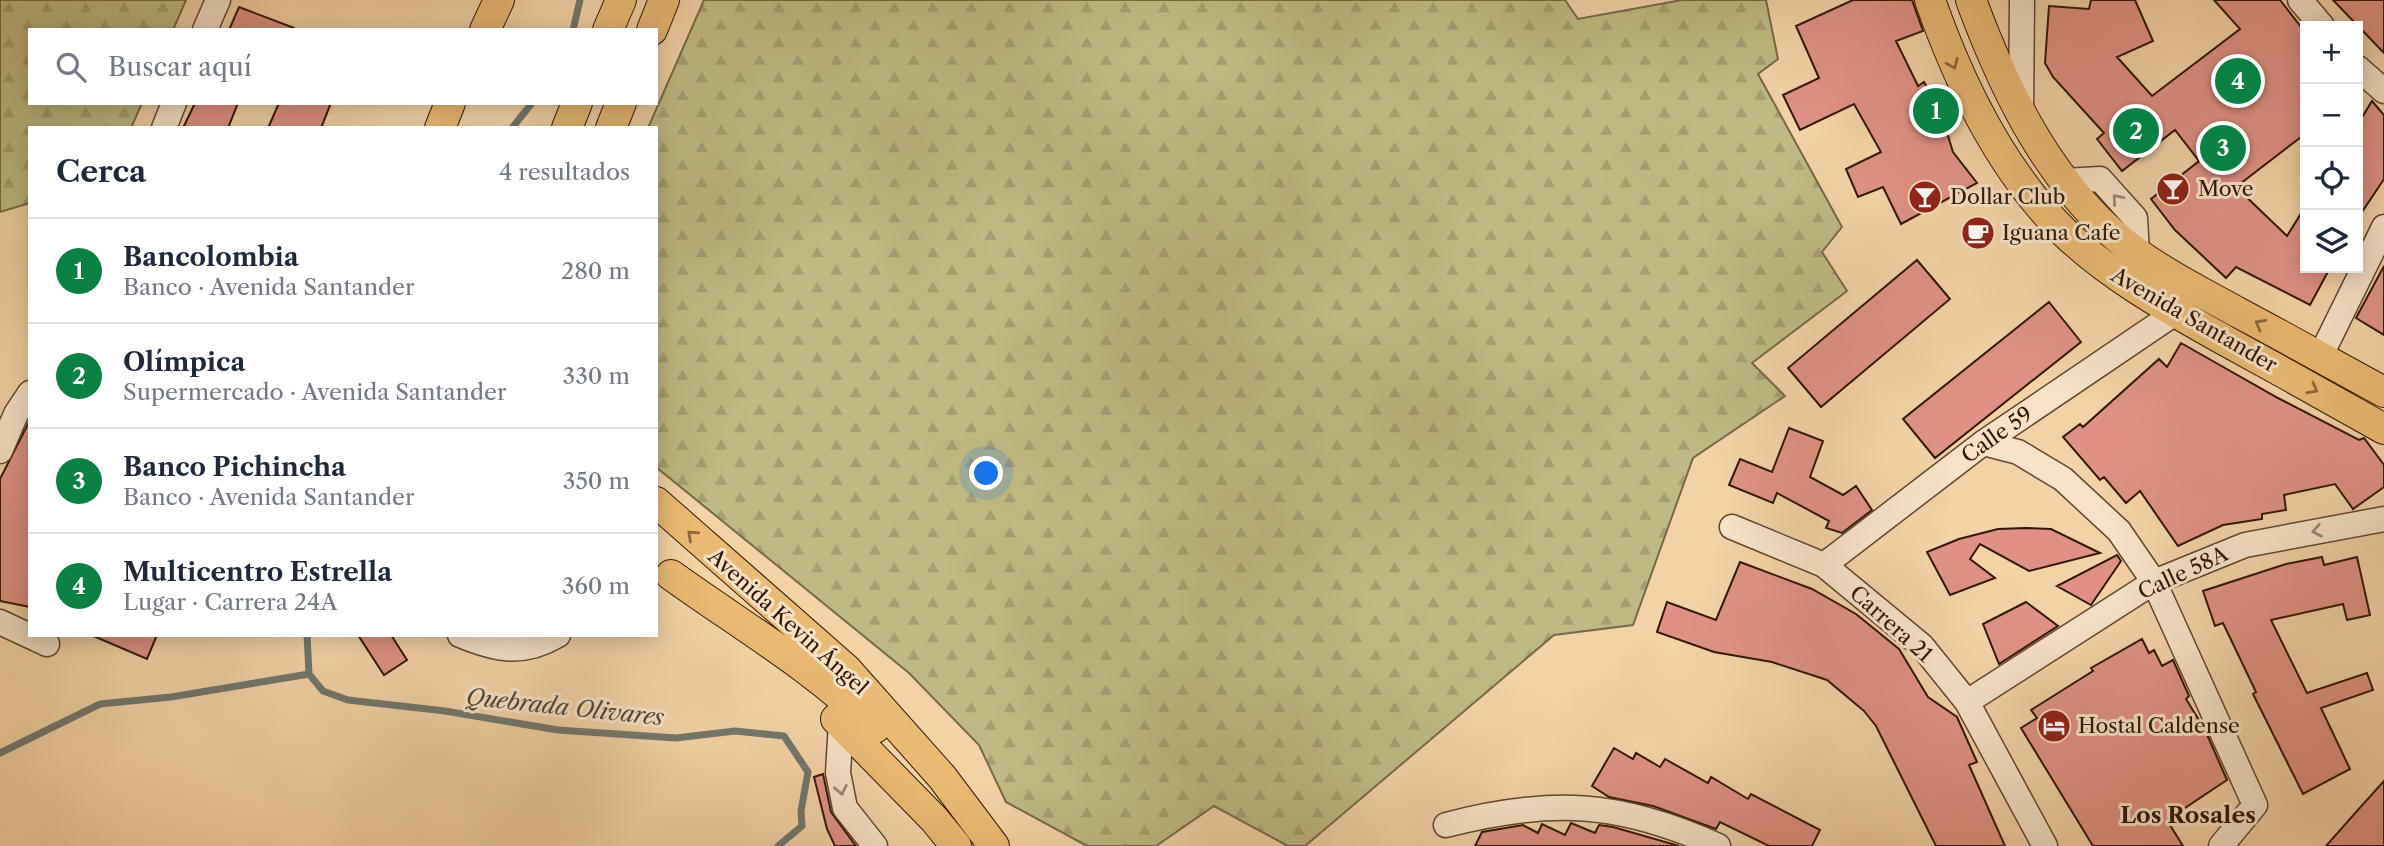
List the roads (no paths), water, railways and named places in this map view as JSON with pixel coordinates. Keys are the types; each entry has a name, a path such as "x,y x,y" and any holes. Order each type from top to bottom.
{"main road":[{"path":"609,28 621,0"},
{"path":"653,28 662,0"},
{"name":"Avenida Santander","path":"1930,0 1969,99 2028,190 2063,231 2110,272 2175,313 2384,429"},
{"name":"Avenida Santander","path":"1970,0 1987,46 2021,118 2065,181 2091,211 2137,253 2190,286 2384,392"},
{"path":"441,126 449,105"},
{"path":"568,126 576,105"},
{"path":"612,126 620,105"},
{"name":"Avenida Kevin Ángel","path":"658,504 846,669 942,777 987,843"},
{"path":"664,569 853,706 987,843"},
{"name":"Avenida Kevin Ángel","path":"664,569 789,674 916,799 987,843"}],"street":[{"path":"206,28 218,0"},
{"path":"2021,118 2022,0"},
{"path":"2300,0 2318,21"},
{"path":"2363,72 2384,91"},
{"path":"165,126 173,105"},
{"path":"2320,357 2384,227"},
{"name":"Calle 59","path":"1824,565 1983,443 2175,313"},
{"path":"0,451 16,414 28,396"},
{"path":"1983,443 2018,452 2063,480 2119,531 2154,583 2255,805 2221,846"},
{"name":"Calle 58A","path":"1966,702 2154,583 2245,545 2384,519"},
{"name":"Carrera 21","path":"1732,527 1824,565 1922,646 1966,702 2045,846"},
{"path":"0,622 28,635"},
{"path":"32,637 47,644"},
{"path":"465,637 494,649 539,647 555,637"},
{"path":"841,723 838,773 845,808 875,846"},
{"path":"1446,825 1502,811 1560,806 1618,811 1675,826 1718,846"}],"waterway":[{"name":"Quebrada Olivares","path":"573,28 580,0"},
{"name":"Quebrada Olivares","path":"514,126 530,105"},
{"name":"Quebrada Olivares","path":"307,637 309,674 323,691 348,700 445,711 558,730 676,738 735,731 784,736 808,772 801,811 802,826 778,846"},
{"name":"Quebrada Olivares","path":"0,753 100,704 171,697 309,674"}],"place":[{"name":"Multicentro Estrella","path":"2238,81"},
{"name":"Bancolombia","path":"1936,111"},
{"name":"Olímpica","path":"2136,131"},
{"name":"Banco Pichincha","path":"2223,148"},
{"name":"Move","path":"2173,189"},
{"name":"Dollar Club","path":"1925,197"},
{"name":"Iguana Cafe","path":"1978,233"},
{"name":"Hostal Caldense","path":"2054,726"}],"district":[{"name":"Los Rosales","path":"2188,815"}]}
